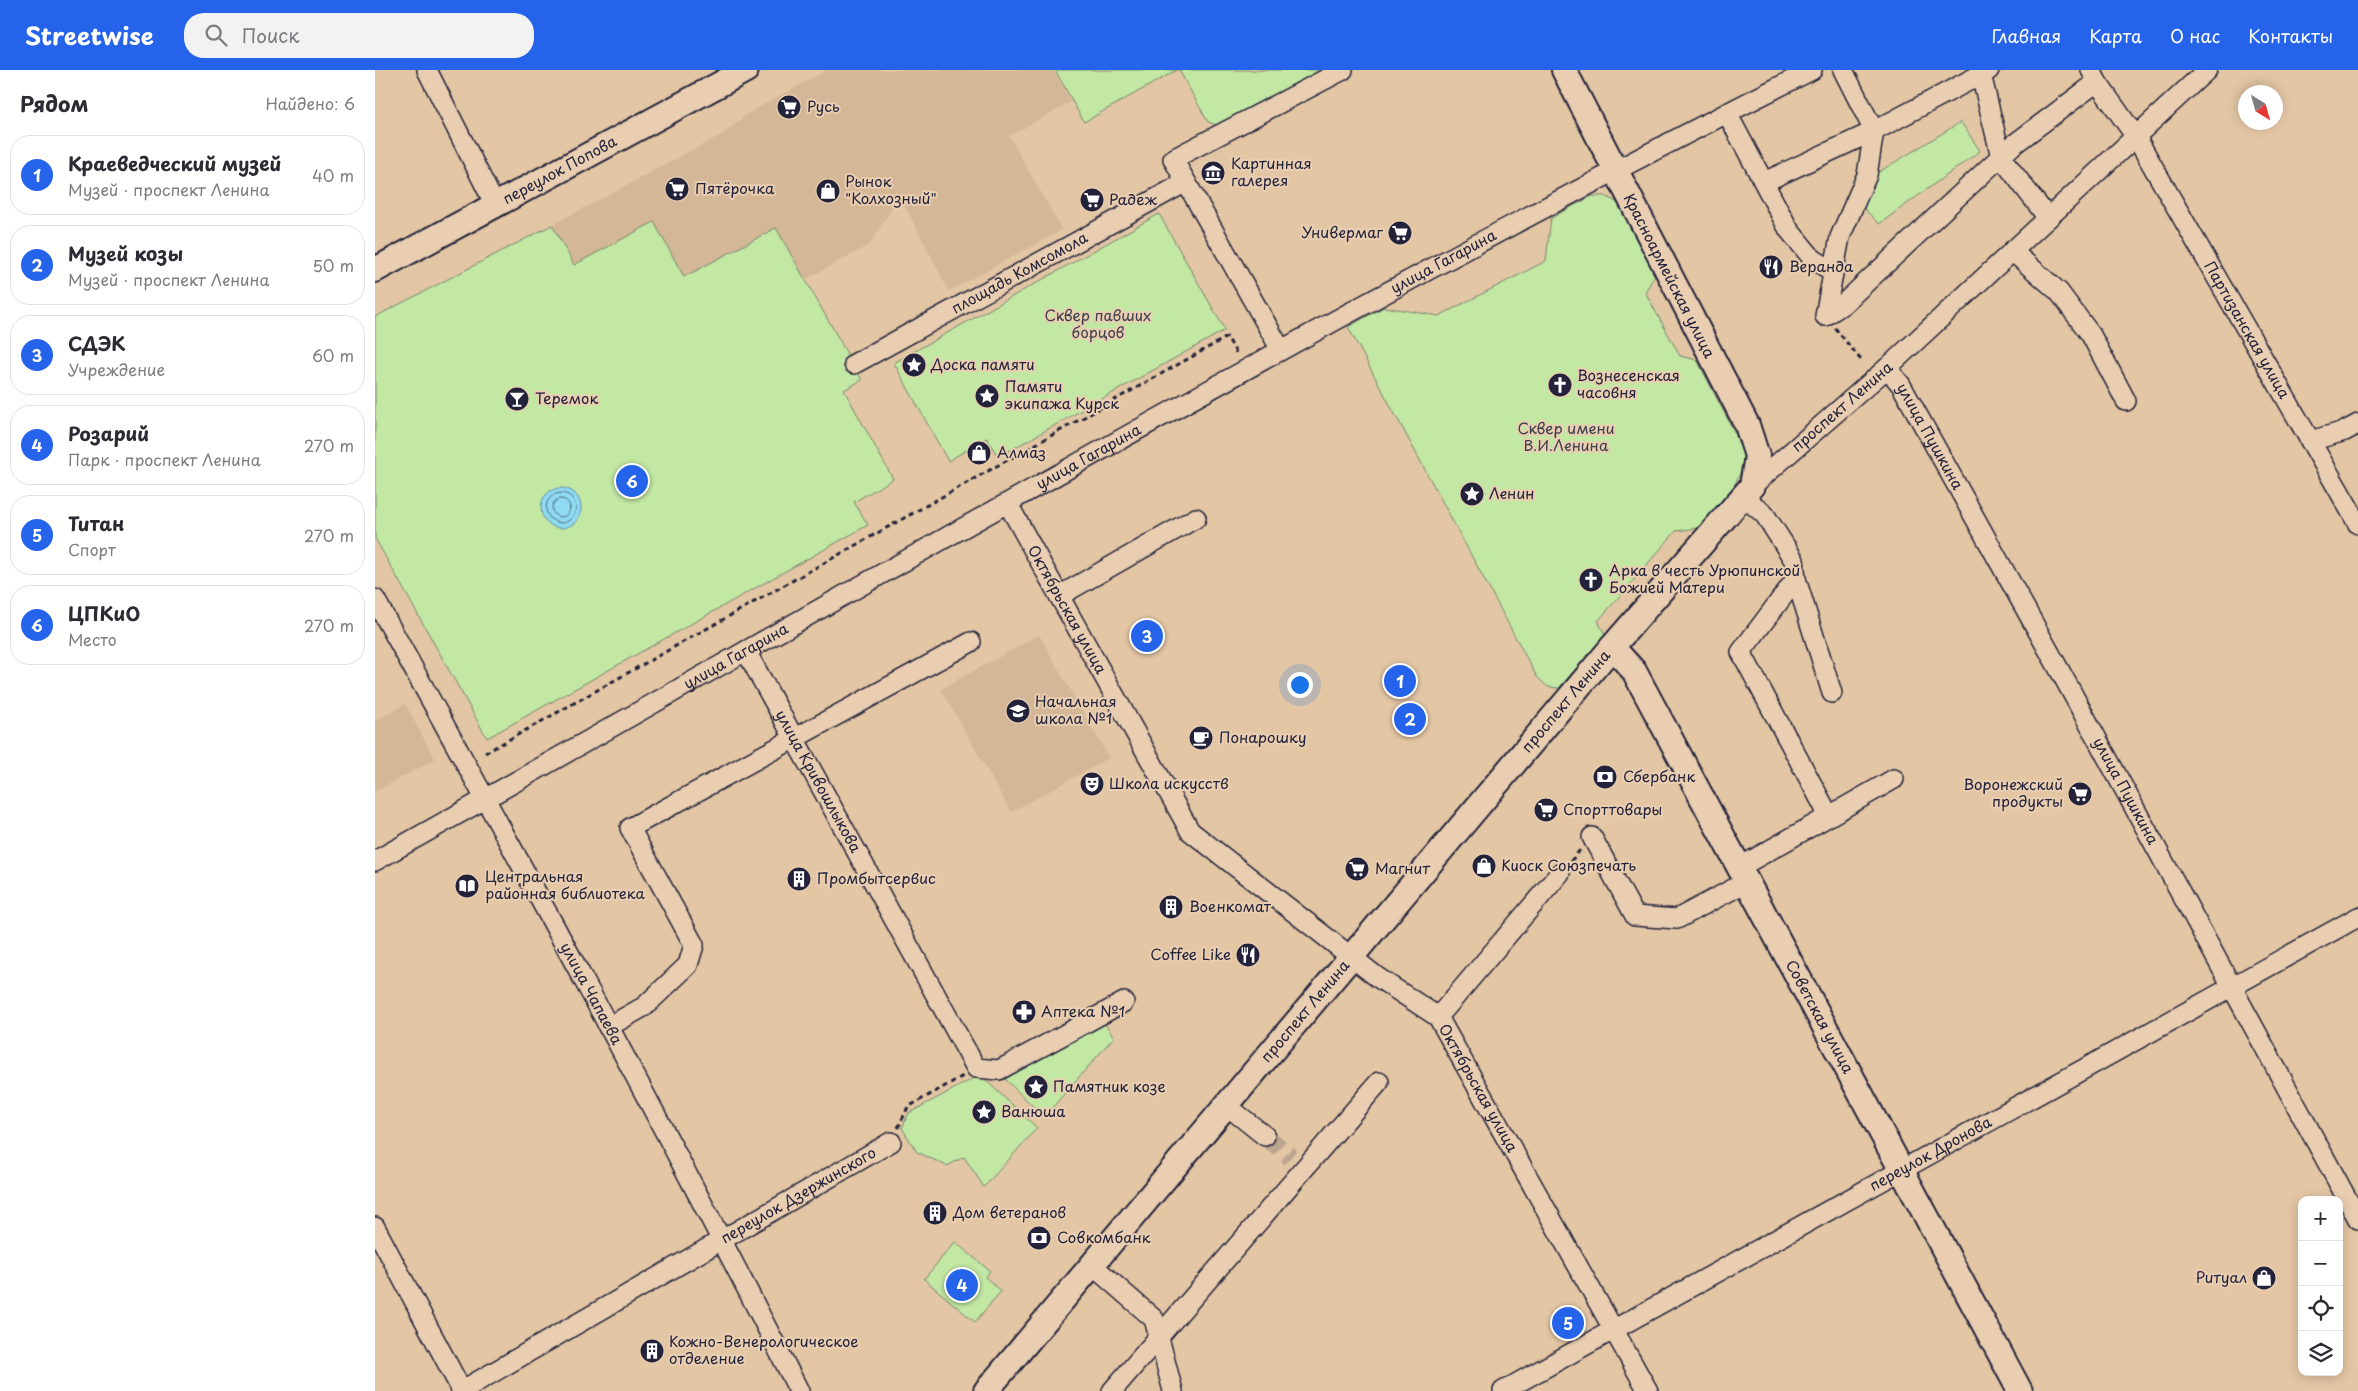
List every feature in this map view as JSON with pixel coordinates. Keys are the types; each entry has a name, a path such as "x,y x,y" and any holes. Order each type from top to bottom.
{"main road":[{"name":"переулок Попова","path":"375,270 745,70"},
{"name":"Красноармейская улица","path":"1564,70 1747,425 1757,456 1747,491"},
{"name":"проспект Ленина","path":"986,1391 1612,647 1747,491"},
{"name":"Советская улица","path":"1612,647 1634,671 2020,1391"}],"street":[{"path":"427,70 495,206"},
{"path":"1281,350 1173,159 1343,70"},
{"name":"улица Гагарина","path":"375,861 1281,350 1615,170 1812,70"},
{"path":"1825,316 1840,237 1867,175 1874,131 1843,70"},
{"name":"проспект Ленина","path":"1747,491 1887,368 2207,70"},
{"path":"1764,182 1874,131 1984,71 2001,157 2048,218"},
{"path":"1825,316 1843,304 2001,157 2094,76"},
{"name":"Партизанская улица","path":"2094,76 2136,137 2358,524"},
{"path":"1727,113 1789,230 1812,258 1833,272"},
{"name":"площадь Комсомола","path":"854,364 1186,182"},
{"path":"2012,251 2059,292 2091,335 2126,401"},
{"name":"улица Пушкина","path":"1887,368 1901,385 2358,1219"},
{"path":"2310,441 2345,431 2358,424"},
{"path":"1747,491 1794,560 1796,579 1832,693"},
{"name":"Октябрьская улица","path":"1007,504 1190,831 1377,977 1438,1017 1648,1391"},
{"path":"1059,596 1196,518"},
{"path":"1796,579 1741,652 1829,816"},
{"name":"улица Чапаева","path":"375,599 486,799 723,1239 799,1391"},
{"path":"608,1026 645,1006 652,1000 688,965 694,945 630,828 971,642"},
{"name":"улица Кривошлыкова","path":"746,651 977,1068"},
{"path":"1592,837 1635,916 1677,919 1829,816 1894,780"},
{"path":"1438,1017 1560,873"},
{"name":"переулок Дронова","path":"1503,1391 1613,1328 2358,917"},
{"path":"977,1068 999,1070 1124,1002"},
{"path":"1112,1391 1379,1082"},
{"path":"1226,1105 1265,1136"},
{"name":"переулок Дзержинского","path":"462,1391 891,1142"},
{"path":"1291,1157 1300,1173"},
{"path":"375,1227 462,1391"},
{"path":"1092,1265 1154,1319 1173,1391"}],"path":[{"path":"1825,316 1861,360"},
{"path":"485,753 1227,337 1245,370"},
{"path":"1560,873 1592,837"},
{"name":"переулок Дзержинского","path":"891,1142 908,1107 977,1068"}],"shaded area":[{"name":"Рынок \"Колхозный\"","path":"827,70 1053,70 1071,102 1009,136 1062,230 949,291 903,202 892,208 869,245 806,279 776,228 684,278 574,265 552,225 725,133 747,114"},
{"name":"Начальная школа №1","path":"1039,635 1109,758 1011,812 941,689"},
{"path":"405,704 435,759 375,792 375,721"}],"green space":[{"path":"1055,70 1177,70 1084,122"},
{"path":"1179,70 1327,70 1220,126 1208,122"},
{"path":"1961,122 1980,151 1879,224 1859,203 1877,173"},
{"name":"Сквер имени В.И.Ленина","path":"1592,196 1605,196 1618,203 1655,275 1645,292 1680,356 1697,360 1743,449 1743,461 1736,483 1698,528 1676,531 1598,621 1605,635 1559,688 1548,687 1537,677 1348,327 1384,307 1439,316 1546,261 1551,218"},
{"name":"Сквер павших борцов","path":"1159,214 1225,330 998,457 987,438 948,461 894,363"},
{"path":"654,222 684,277 776,228 862,380 844,390 893,479 854,502 868,525 487,738 375,538 375,317 552,225 574,265"},
{"path":"1104,1023 1114,1037 1044,1117 1005,1079"},
{"path":"980,1075 1037,1128 984,1187 964,1157 947,1166 917,1152 902,1128 909,1113"},
{"path":"955,1242 990,1271 985,1277 1001,1291 975,1322 924,1279"}],"water":[{"path":"565,488 572,491 578,497 581,508 580,516 572,525 565,528 557,528 550,525 542,516 541,504 544,497 553,489"}],"tunnel":[{"path":"1265,1136 1291,1157"}],"place":[{"name":"Русь","path":"789,107"},
{"name":"Картинная галерея","path":"1213,173"},
{"name":"Пятёрочка","path":"677,189"},
{"name":"Рынок \"Колхозный\"","path":"828,191"},
{"name":"Радеж","path":"1092,200"},
{"name":"Универмаг","path":"1400,233"},
{"name":"Веранда","path":"1771,267"},
{"name":"Доска памяти","path":"914,365"},
{"name":"Вознесенская часовня","path":"1560,385"},
{"name":"Памяти экипажа Курск","path":"987,396"},
{"name":"Теремок","path":"517,399"},
{"name":"Алмаз","path":"979,453"},
{"name":"ЦПКиО","path":"632,481"},
{"name":"Ленин","path":"1472,494"},
{"name":"Арка в честь Урюпинской Божией Матери","path":"1591,580"},
{"name":"СДЭК","path":"1147,636"},
{"name":"Краеведческий музей","path":"1400,681"},
{"name":"Начальная школа №1","path":"1018,711"},
{"name":"Музей козы","path":"1410,719"},
{"name":"Понарошку","path":"1201,738"},
{"name":"Сбербанк","path":"1605,777"},
{"name":"Школа искусств","path":"1092,784"},
{"name":"Воронежский продукты","path":"2080,794"},
{"name":"Спорттовары","path":"1546,810"},
{"name":"Киоск Союзпечать","path":"1484,866"},
{"name":"Магнит","path":"1357,869"},
{"name":"Промбытсервис","path":"799,879"},
{"name":"Центральная районная библиотека","path":"467,886"},
{"name":"Военкомат","path":"1171,907"},
{"name":"Coffee Like","path":"1248,955"},
{"name":"Аптека №1","path":"1024,1012"},
{"name":"Памятник козе","path":"1036,1087"},
{"name":"Ванюша","path":"984,1112"},
{"name":"Дом ветеранов","path":"935,1213"},
{"name":"Совкомбанк","path":"1039,1238"},
{"name":"Ритуал","path":"2264,1278"},
{"name":"Розарий","path":"962,1285"},
{"name":"Титан","path":"1568,1323"},
{"name":"Кожно-Венерологическое отделение","path":"652,1351"}]}
